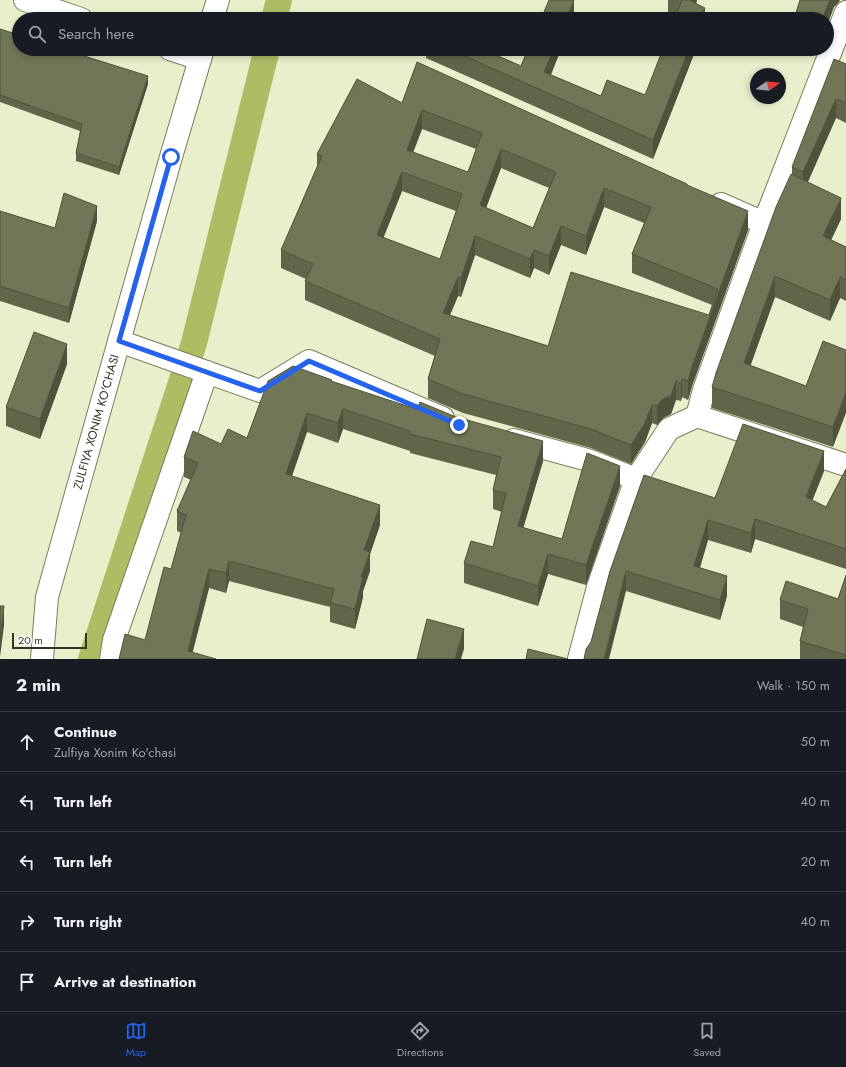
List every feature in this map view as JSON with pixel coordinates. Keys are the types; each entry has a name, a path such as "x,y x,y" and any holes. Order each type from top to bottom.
{"street":[{"path":"25,0 60,12"},
{"path":"214,12 218,0"},
{"path":"834,43 846,12"},
{"name":"ZULFIYA XONIM KO'CHASI","path":"42,659 47,597 171,157 201,56"},
{"path":"697,416 704,390 764,223 829,56"},
{"path":"707,197 764,223"},
{"path":"119,341 260,391 309,361 459,425"},
{"path":"111,659 114,640 207,372"},
{"path":"579,659 598,587 636,479 669,429 697,416 846,465"},
{"path":"497,435 588,460 636,479"}],"building":[{"path":"549,0 574,0 569,12 544,12"},
{"path":"682,0 691,0 705,8 703,12 678,12"},
{"path":"800,0 830,0 825,12 796,12"},
{"path":"0,29 12,33 12,56 84,56 148,76 119,167 76,153 82,124 0,95"},
{"path":"465,56 498,56 521,66 525,56 551,56 544,72 601,96 607,80 645,95 660,56 686,56 653,140"},
{"path":"834,59 846,64 846,103 836,99 803,172 792,167"},
{"path":"417,62 687,185 748,211 688,381 682,379 681,383 676,381 671,396 663,399 657,406 652,405 645,423 631,445 591,429 463,394 428,379 440,339 305,281 313,264 281,250 322,156 317,154 357,79 402,103","holes":["422,110 482,133 468,172 407,150","501,149 556,172 533,228 480,205","402,172 462,194 440,259 377,235","604,188 651,207 632,254 718,289 709,315 571,272 548,346 443,313 458,277 461,278 475,236 530,259 534,250 549,256 561,226 586,236"]},
{"path":"791,174 841,198 823,236 846,247 846,280 840,277 830,300 775,276 744,363 806,386 823,341 846,350 846,392 833,427 712,387 776,207"},
{"path":"64,193 97,206 69,308 0,286 0,211 55,228"},
{"path":"34,332 67,344 40,419 6,407"},
{"path":"293,366 332,380 331,381 416,409 420,402 456,417 543,441 518,526 562,539 587,453 620,466 586,565 548,554 538,586 464,563 471,541 493,547 506,493 493,490 501,457 410,434 410,431 343,409 338,423 307,413 286,474 380,505 364,550 370,552 361,577 363,577 355,609 330,603 334,589 229,561 226,573 209,569 188,651 216,659 119,659 125,634 145,640 164,567 171,569 186,515 177,511 198,463 184,457 193,431 221,444 228,429 247,438 268,381"},
{"path":"743,424 824,451 806,497 826,507 846,469 846,549 755,519 751,533 708,520 694,566 727,576 720,600 626,571 604,659 584,659 586,649 591,642 610,571 644,475 715,498"},
{"path":"846,575 846,655 800,641 808,609 780,600 786,581 838,599"},
{"path":"0,606 4,606 0,638"},
{"path":"427,619 464,629 455,659 417,659"},
{"path":"528,649 568,659 526,659"}],"waterway":[{"path":"276,12 279,0"},
{"path":"91,659 194,343 265,56"}],"route":[{"path":"171,157 119,341 260,391 309,361 459,425"}]}
